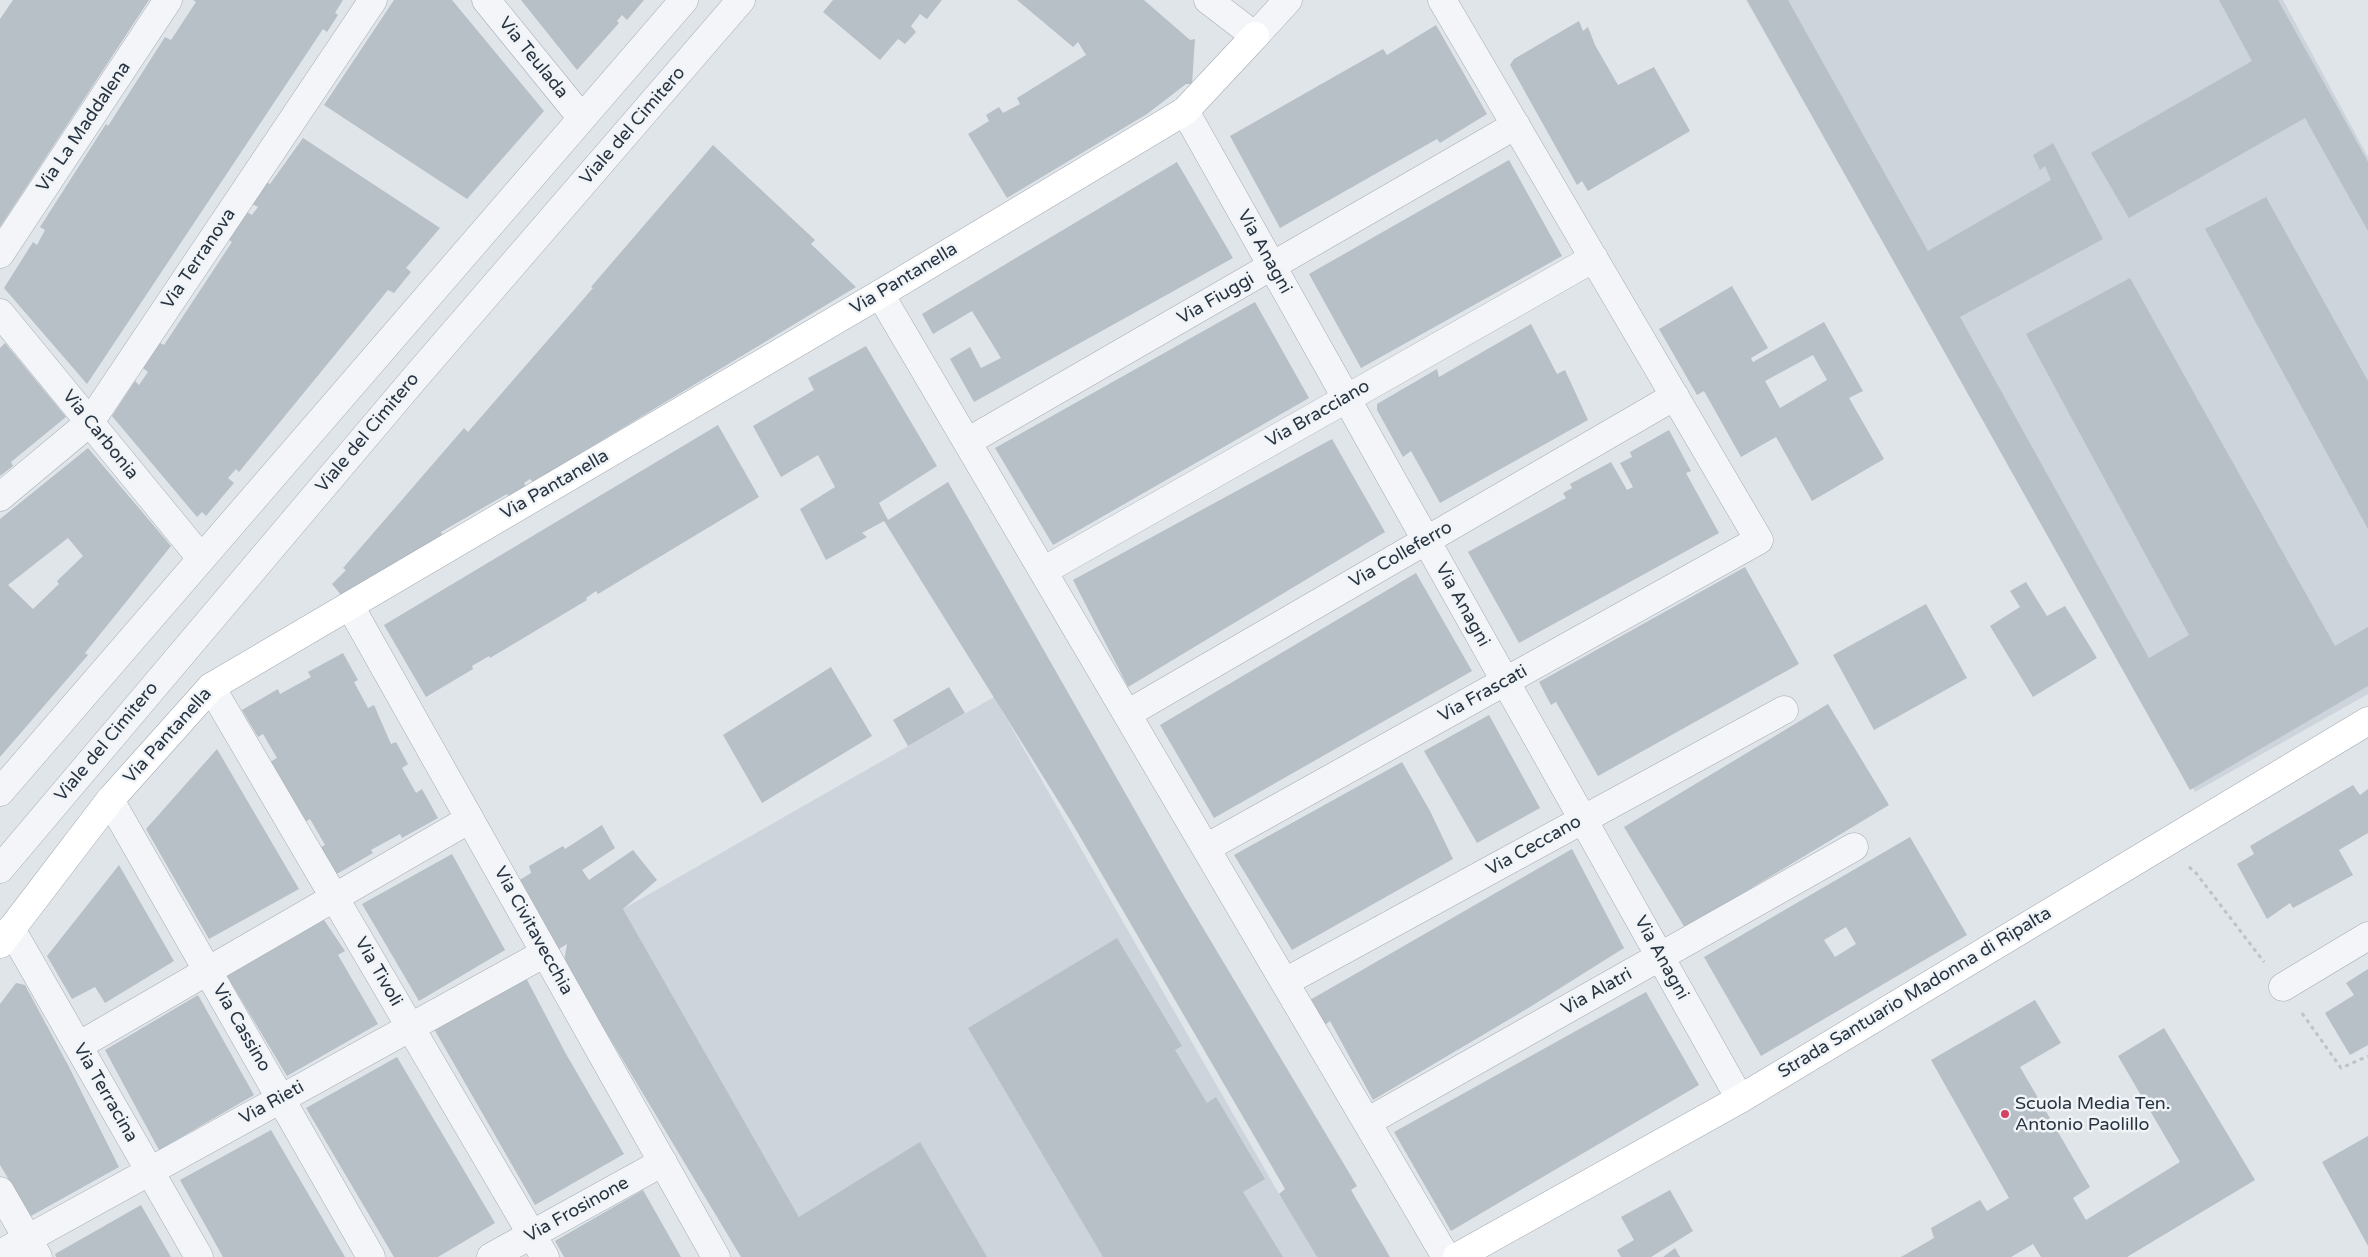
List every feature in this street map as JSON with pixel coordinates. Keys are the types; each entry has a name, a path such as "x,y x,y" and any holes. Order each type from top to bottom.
{"street":[{"name":"Via La Maddalena","path":"0,254 168,0"},
{"name":"Via Terranova","path":"0,496 90,422 373,0"},
{"name":"Via Teulada","path":"486,0 581,117"},
{"path":"0,792 684,0"},
{"name":"Viale del Cimitero","path":"0,869 420,372 741,0"},
{"path":"1208,0 1255,36 1288,0"},
{"path":"1442,0 1675,396"},
{"name":"Via Pantanella","path":"5,936 110,800 211,687 880,294 1185,111 1255,36"},
{"name":"Via Anagni","path":"1185,111 1740,1099"},
{"name":"Via Fiuggi","path":"967,442 1516,125"},
{"name":"Via Bracciano","path":"1043,571 1594,258"},
{"path":"880,294 1446,1257"},
{"name":"Via Carbonia","path":"2,318 201,558"},
{"name":"Via Frascati","path":"1206,848 1759,540 1675,396"},
{"name":"Via Colleferro","path":"1127,714 1675,396"},
{"name":"Via Civitavecchia","path":"350,606 716,1257"},
{"name":"Via Tivoli","path":"211,687 539,1246"},
{"name":"Via Ceccano","path":"1284,982 1784,710"},
{"name":"Strada Santuario Madonna di Ripalta","path":"1457,1257 1740,1099 2368,721"},
{"name":"Via Cassino","path":"110,800 371,1257"},
{"path":"78,1046 470,819"},
{"name":"Via Alatri","path":"1367,1122 1854,847"},
{"name":"Via Terracina","path":"5,936 78,1046 199,1257"},
{"path":"2283,987 2368,936"},
{"name":"Via Rieti","path":"0,1254 33,1248 150,1171 545,953"},
{"name":"Via Frosinone","path":"491,1257 539,1246 663,1162"},
{"path":"0,1191 33,1248"}],"shaded area":[{"path":"1746,0 2283,0 2368,157 2368,694 2195,792"},
{"path":"994,697 1317,1257 822,1257 623,909"}],"building":[{"path":"13,0 149,0 0,227 0,19"},
{"path":"193,0 343,0 335,13 338,15 327,32 323,29 87,384 4,288 33,242 37,245 45,230 40,227 106,124 108,126 165,37 171,40 196,2"},
{"path":"394,0 452,0 544,111 467,199 324,105"},
{"path":"521,0 644,0 627,20 622,15 617,21 619,23 577,70"},
{"path":"833,0 942,0 927,19 920,14 911,26 916,32 905,44 898,39 880,60 823,12"},
{"path":"1017,0 1144,0 1190,40 1195,39 1192,84 1186,84 1147,114 1007,198 968,134 989,121 986,115 999,107 1003,113 1020,104 1017,98 1086,55 1078,42 1073,47"},
{"path":"1747,0 1788,0 1928,251 2051,180 2045,166 2040,170 2033,155 2053,143 2103,239 1960,317 2149,658 2189,635 2026,334 2130,278 2335,646 2368,627 2368,686 2190,790"},
{"path":"2219,0 2278,0 2368,162 2368,231 2305,118 2129,218 2091,153 2252,61"},
{"path":"1579,21 1583,31 1588,27 1595,45 1618,85 1654,67 1690,131 1588,191 1582,181 1577,185 1510,65 1514,59"},
{"path":"1436,25 1487,114 1440,143 1437,139 1280,228 1230,136 1383,49 1387,55"},
{"path":"303,138 440,228 406,268 411,272 394,293 388,290 239,472 236,469 228,478 234,483 206,516 202,512 197,517 112,416 135,381 139,385 148,372 143,368 160,343 164,345 232,242 228,239 247,212 252,215 258,207 252,204 266,182 270,184"},
{"path":"713,145 815,240 811,244 856,287 533,482 530,479 524,483 527,488 510,499 507,494 441,532 443,537 345,600 332,584 346,570 343,568 464,428 468,432 593,288 591,287"},
{"path":"1509,160 1562,256 1361,368 1309,274"},
{"path":"1177,162 1233,258 974,402 950,359 970,347 981,368 1001,358 972,311 933,334 922,314"},
{"path":"2266,197 2368,381 2368,529 2205,229"},
{"path":"1732,286 1768,348 1751,358 1753,362 1824,322 1863,391 1849,398 1884,459 1812,501 1776,437 1741,457 1704,391 1697,395 1659,329","holes":["1813,355 1827,380 1780,408 1765,381"]},
{"path":"1255,302 1309,398 1053,545 995,448"},
{"path":"1531,324 1557,374 1565,370 1588,420 1440,503 1411,451 1403,457 1377,410 1377,404 1437,369 1439,377"},
{"path":"5,343 66,417 11,462 13,466 0,476 0,348"},
{"path":"866,346 937,466 879,503 888,520 948,482 1181,891 1357,1186 1351,1190 1390,1257 1317,1257 1279,1194 1285,1189 1072,823 884,521 862,533 867,537 826,560 800,509 835,487 818,455 781,477 753,426 814,390 808,378"},
{"path":"718,425 759,497 598,594 596,591 586,598 587,600 490,658 489,656 472,666 473,669 426,697 384,625"},
{"path":"1669,430 1691,471 1686,473 1719,533 1519,643 1468,552 1566,498 1563,493 1572,488 1570,484 1611,462 1627,490 1633,487 1620,463 1632,457 1630,452"},
{"path":"1332,439 1385,532 1128,687 1073,580"},
{"path":"88,448 171,546 85,653 88,655 0,757 0,519","holes":["68,538 83,556 57,581 59,584 33,609 8,585"]},
{"path":"1745,567 1799,664 1598,776 1556,702 1551,705 1539,682"},
{"path":"1416,573 1472,671 1214,818 1160,725"},
{"path":"2026,582 2047,616 2065,606 2097,658 2033,697 1990,626 2020,607 2010,591"},
{"path":"1926,604 1967,678 1874,730 1833,655"},
{"path":"343,653 358,680 354,682 368,708 374,705 391,744 396,742 408,764 402,768 416,793 422,789 438,818 402,838 400,834 371,850 373,853 335,875 319,848 325,845 310,819 305,822 270,762 277,758 263,734 258,737 242,710 278,689 280,694 311,677 308,672"},
{"path":"831,667 872,736 762,803 723,735"},
{"path":"949,687 965,713 908,746 893,720"},
{"path":"1828,704 1889,805 1685,928 1624,827"},
{"path":"1489,715 1540,808 1477,843 1424,751"},
{"path":"217,749 299,889 209,939 146,829"},
{"path":"1402,762 1430,811 1453,859 1292,950 1234,855"},
{"path":"2353,785 2360,795 2368,789 2368,833 2339,850 2353,875 2293,908 2290,903 2267,919 2237,864 2254,854 2250,846"},
{"path":"602,825 615,848 582,870 589,880 633,850 657,880 623,909 799,1217 920,1142 987,1257 741,1257 564,962 567,944 549,955 515,883 531,873 529,866 563,846 565,849"},
{"path":"1910,837 1967,935 1761,1056 1704,957","holes":["1846,927 1856,944 1835,957 1824,940"]},
{"path":"1572,849 1624,948 1530,1007 1373,1100 1330,1021 1325,1025 1310,1000"},
{"path":"452,854 505,950 419,1001 362,904"},
{"path":"119,865 174,961 105,1003 95,987 72,999 47,956"},
{"path":"324,920 345,951 338,955 378,1024 287,1076 227,976"},
{"path":"1117,938 1182,1046 1175,1050 1207,1103 1216,1097 1265,1179 1243,1192 1283,1257 1103,1257 968,1028"},
{"path":"2368,969 2368,1045 2350,1055 2325,1013 2354,995 2346,983"},
{"path":"525,976 566,1054 624,1154 535,1205 434,1029"},
{"path":"16,983 25,985 119,1167 31,1216 0,1165 0,1004"},
{"path":"1646,992 1699,1085 1451,1231 1394,1132"},
{"path":"198,995 254,1095 159,1150 105,1050"},
{"name":"Scuola Media Ten. Antonio Paolillo","path":"2035,1000 2061,1043 2020,1067 2090,1187 2073,1198 2086,1220 2180,1162 2118,1056 2164,1028 2255,1180 2127,1257 2041,1257 2033,1244 2011,1257 1901,1257 1934,1238 1931,1228 1980,1200 1987,1211 2009,1198 1931,1060"},
{"path":"397,1057 495,1223 438,1257 394,1257 306,1108"},
{"path":"271,1130 345,1257 223,1257 180,1180"},
{"path":"2368,1136 2368,1246 2322,1162"},
{"path":"643,1190 681,1257 564,1257 555,1241"},
{"path":"1670,1190 1693,1231 1651,1257 1621,1257 1617,1250 1634,1240 1621,1217"},
{"path":"141,1205 171,1257 56,1257 55,1254"},
{"path":"1675,1248 1680,1257 1663,1257"}],"place":[{"name":"Scuola Media Ten. Antonio Paolillo","path":"2005,1114"}]}
